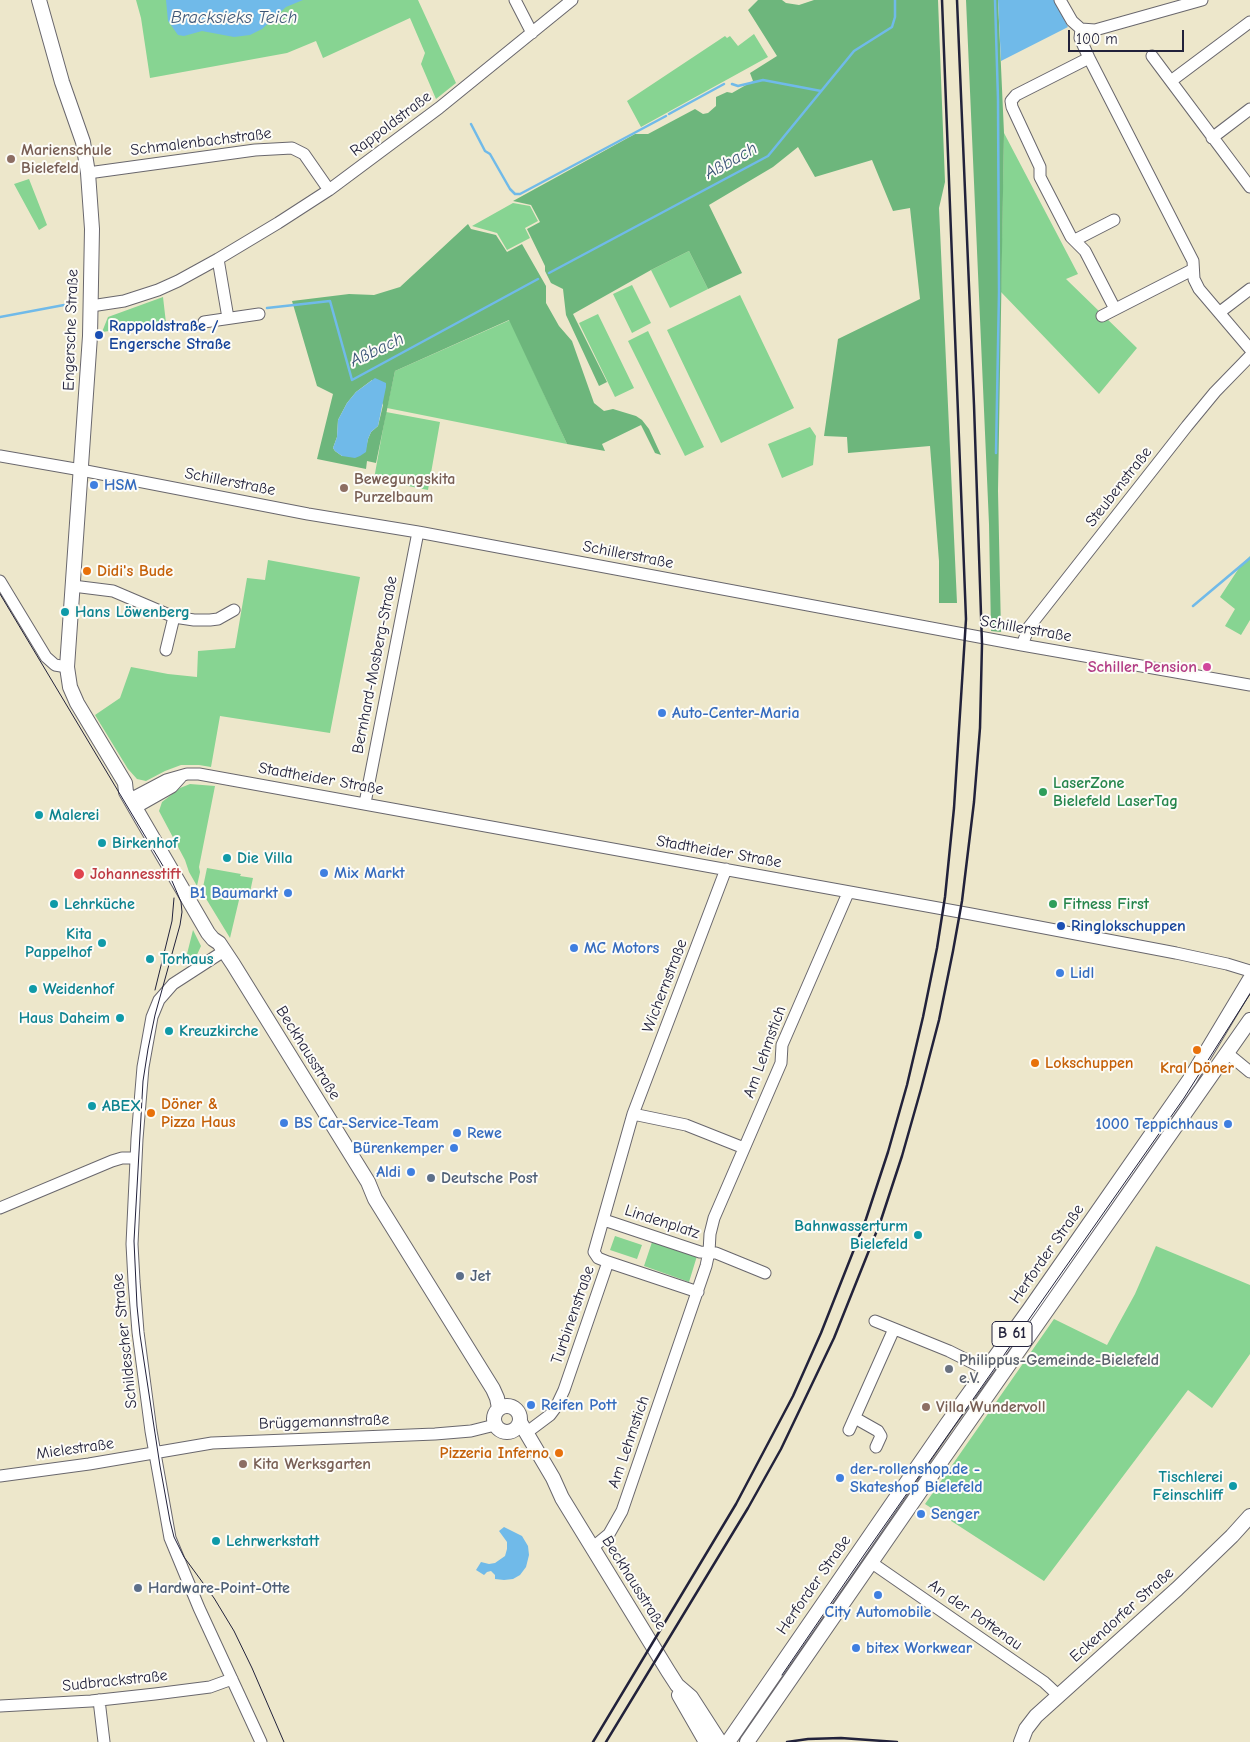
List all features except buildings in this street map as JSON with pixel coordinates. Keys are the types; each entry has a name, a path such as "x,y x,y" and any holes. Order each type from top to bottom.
{"main road":[{"name":"Engersche Straße","path":"39,0 62,82 81,132 88,172 92,238 91,306 67,668"},
{"name":"Beckhausstraße","path":"67,668 70,687 78,703 125,783 132,787 136,801 208,933 222,947 368,1182 375,1199 497,1398 505,1407"},
{"name":"Herforder Straße","path":"728,1742 936,1439 987,1370 1190,1079 1250,979"},
{"name":"Herforder Straße","path":"747,1742 1250,1020"},
{"path":"505,1407 518,1412 520,1429 501,1432 495,1425 494,1417 505,1407"},
{"name":"Beckhausstraße","path":"520,1429 553,1478 562,1498 677,1685 691,1697 720,1742"},
{"name":"Eckendorfer Straße","path":"1020,1742 1031,1722 1058,1695 1178,1589 1250,1516"},
{"name":"Beckhausstraße","path":"677,1685 679,1695 706,1742"}],"street":[{"path":"515,0 532,33"},
{"name":"Rappoldstraße","path":"91,306 124,301 158,290 218,259 329,190 453,98 572,0"},
{"path":"1060,0 1072,21 1081,29 1095,30 1202,0"},
{"path":"1170,81 1248,28"},
{"path":"1081,29 1080,38 1089,58 1193,261 1194,280 1199,289 1250,349"},
{"path":"1152,56 1250,186"},
{"path":"1089,58 1016,95 1011,101 1012,108 1040,168 1040,177 1071,237 1085,251 1115,309"},
{"path":"1212,138 1250,109"},
{"name":"Schmalenbachstraße","path":"88,172 255,150 292,148 304,154 329,190"},
{"path":"1074,240 1114,220"},
{"path":"218,259 228,318"},
{"path":"1102,316 1192,270"},
{"path":"1220,312 1250,289"},
{"path":"204,322 259,314"},
{"name":"Steubenstraße","path":"1022,645 1029,627 1186,426 1215,392 1250,356"},
{"name":"Schillerstraße","path":"0,456 1022,645 1250,685"},
{"name":"Bernhard-Mosberg-Straße","path":"365,803 418,532"},
{"path":"0,581 46,657 55,665 67,668"},
{"path":"73,586 116,592 174,617 194,620 218,619 234,610"},
{"path":"166,650 174,617"},
{"name":"Stadtheider Straße","path":"136,801 172,786 182,776 198,774 979,915 1176,953 1250,971"},
{"name":"Wichernstraße","path":"633,1114 726,869"},
{"name":"Am Lehmstich","path":"592,1548 609,1534 622,1511 698,1292 709,1252 710,1234 714,1218 781,1063 782,1045 848,892"},
{"name":"Schildescher Straße","path":"222,947 173,984 162,996 155,1008 144,1054 132,1244 135,1296 154,1453 168,1529 174,1551 261,1742"},
{"path":"1227,1053 1250,1072"},
{"path":"633,1114 686,1125 744,1148"},
{"name":"Turbinenstraße","path":"520,1429 544,1421 561,1399 608,1262 598,1258 594,1252 633,1114"},
{"path":"0,1208 112,1161 136,1158"},
{"name":"Lindenplatz","path":"604,1220 700,1252 709,1252"},
{"path":"709,1252 716,1253 765,1274"},
{"path":"608,1262 698,1292"},
{"path":"875,1321 949,1351 987,1370"},
{"path":"849,1430 894,1329"},
{"path":"855,1418 878,1431 881,1436 876,1447"},
{"name":"Brüggemannstraße","path":"154,1453 212,1443 435,1434 471,1431 495,1425"},
{"name":"Mielestraße","path":"0,1476 154,1453"},
{"name":"An der Pottenau","path":"872,1563 1044,1682 1058,1695"},
{"name":"Sudbrackstraße","path":"0,1706 99,1700 210,1687 232,1679"},
{"path":"99,1700 104,1742"}],"green space":[{"path":"136,0 418,0 456,83 436,99 421,64 425,53 410,18 323,58 316,41 287,53 150,78 141,18"},
{"path":"758,0 782,0 786,3 799,5 814,0 938,0 945,182 939,208 957,603 939,603 939,561 930,446 848,453 847,437 824,436 838,339 920,299 910,208 893,211 872,160 815,177 798,147 773,167 709,205 742,273 708,289 689,251 573,314 607,382 599,386 566,315 563,289 551,283 527,229 540,222 531,205 513,201 635,134 648,134 695,109 703,114 708,113 716,106 716,97 727,92 732,93 753,81 750,73 777,56 748,10"},
{"path":"966,0 998,0 1004,133 998,491 1001,632 991,631 989,524"},
{"path":"754,34 768,57 641,127 627,101 725,36 727,38 730,36 738,46"},
{"path":"1004,133 1078,274 1066,279 1137,348 1099,394 1001,292"},
{"path":"29,179 47,225 39,230 14,184"},
{"path":"513,203 530,206 538,221 525,228 530,238 507,250 497,233 472,226"},
{"path":"468,224 471,229 496,235 507,252 522,244 546,286 546,303 559,326 572,341 594,403 604,411 613,409 636,416 642,420 649,429 661,455 655,453 641,425 602,444 605,451 567,444 509,320 395,371 376,463 367,461 366,469 317,459 333,394 317,386 292,301 349,294 374,295 400,287","holes":["372,380 383,405 378,426 371,432 365,452 342,456 335,451 333,448 337,437 338,420 347,403 356,392"]},
{"path":"689,251 708,289 670,308 651,270"},
{"path":"632,285 651,323 632,333 613,294"},
{"path":"740,295 794,408 721,443 667,330"},
{"path":"163,297 166,323 102,332 108,317"},
{"path":"598,314 634,388 615,397 579,323"},
{"path":"510,320 567,444 387,408 395,371"},
{"path":"648,331 704,447 685,456 628,341"},
{"path":"386,412 440,422 428,490 374,479"},
{"path":"810,427 816,436 813,465 782,478 768,444"},
{"path":"1250,556 1250,620 1241,635 1225,626 1235,609 1220,597 1239,568"},
{"path":"268,560 360,577 330,733 220,716 211,767 181,765 146,781 137,779 128,769 95,715 120,698 131,667 197,677 198,651 235,648 247,578 265,580"},
{"path":"190,784 215,786 197,886 159,811 162,802 180,788"},
{"path":"207,868 253,878 250,892 239,900 230,938 202,892"},
{"path":"193,930 201,946 196,957 186,964 185,962"},
{"path":"615,1236 642,1245 637,1259 610,1250"},
{"path":"652,1242 697,1256 689,1282 644,1266"},
{"path":"1156,1246 1250,1285 1250,1354 1212,1408 1188,1390 1044,1581 925,1504 1054,1319 1107,1345 1135,1294"}],"water":[{"name":"Bracksieks Teich","path":"166,0 303,0 286,7 262,29 250,35 234,37 202,31 184,36 178,35 168,21"},
{"path":"998,0 1054,0 1068,27 1001,61"},
{"path":"375,378 386,383 378,426 371,432 366,452 355,458 342,456 333,448 337,437 338,420 347,403 356,392"},
{"path":"504,1527 522,1536 528,1546 529,1555 526,1567 520,1575 513,1579 504,1580 495,1579 495,1575 491,1571 484,1575 476,1570 481,1562 495,1563 505,1556 507,1542 499,1531"}],"waterway":[{"name":"Aßbach","path":"549,273 768,156 854,51 892,27 895,17 895,0"},
{"path":"995,0 998,99 999,292 996,453"},
{"path":"732,84 738,86 763,80 821,91"},
{"path":"669,114 724,84"},
{"path":"471,124 485,151 490,154 510,189 515,194 520,194 666,116"},
{"name":"Aßbach","path":"267,308 330,301 352,380 538,279"},
{"name":"Aßbach","path":"0,317 64,305"},
{"path":"1193,606 1250,558"}],"tram line":[{"path":"0,594 172,881 181,902 180,925 155,1015 143,1081 134,1241 140,1335 160,1466 174,1537 184,1557 214,1598 234,1631 284,1742"},
{"path":"155,990 172,921 174,898"},
{"path":"782,1675 1184,1098 1250,994"}],"railway":[{"path":"593,1742 736,1504 793,1396 821,1333 866,1219 888,1152 907,1085 937,948 945,897 954,808 966,619 942,0"},
{"path":"606,1742 748,1508 781,1449 834,1338 880,1223 902,1156 939,1020 953,951 962,901 974,802 980,728 982,644 957,0"},
{"path":"787,1742 841,1738 897,1742"}],"place":[{"name":"Marienschule Bielefeld","path":"11,159"},
{"name":"Rappoldstraße / Engersche Straße","path":"99,335"},
{"name":"HSM","path":"94,485"},
{"name":"Bewegungskita Purzelbaum","path":"344,488"},
{"name":"Didi's Bude","path":"87,571"},
{"name":"Hans Löwenberg","path":"65,612"},
{"name":"Schiller Pension","path":"1207,667"},
{"name":"Auto-Center-Maria","path":"662,713"},
{"name":"LaserZone Bielefeld LaserTag","path":"1043,792"},
{"name":"Malerei","path":"39,815"},
{"name":"Birkenhof","path":"102,843"},
{"name":"Die Villa","path":"227,858"},
{"name":"Mix Markt","path":"324,873"},
{"name":"Johannesstift","path":"79,874"},
{"name":"B1 Baumarkt","path":"288,893"},
{"name":"Lehrküche","path":"54,904"},
{"name":"Fitness First","path":"1053,904"},
{"name":"Ringlokschuppen","path":"1061,926"},
{"name":"Kita Pappelhof","path":"102,943"},
{"name":"MC Motors","path":"574,948"},
{"name":"Torhaus","path":"150,959"},
{"name":"Lidl","path":"1060,973"},
{"name":"Weidenhof","path":"33,989"},
{"name":"Haus Daheim","path":"120,1018"},
{"name":"Kreuzkirche","path":"169,1031"},
{"name":"Kral Döner","path":"1197,1050"},
{"name":"Lokschuppen","path":"1035,1063"},
{"name":"ABEX","path":"92,1106"},
{"name":"Döner & Pizza Haus","path":"151,1113"},
{"name":"BS Car-Service-Team","path":"284,1123"},
{"name":"1000 Teppichhaus","path":"1228,1124"},
{"name":"Rewe","path":"457,1133"},
{"name":"Bürenkemper","path":"454,1148"},
{"name":"Aldi","path":"411,1172"},
{"name":"Deutsche Post","path":"431,1178"},
{"name":"Bahnwasserturm Bielefeld","path":"918,1235"},
{"name":"Jet","path":"460,1276"},
{"name":"Philippus-Gemeinde-Bielefeld e.V.","path":"949,1369"},
{"name":"Reifen Pott","path":"531,1405"},
{"name":"Villa Wundervoll","path":"926,1407"},
{"name":"Pizzeria Inferno","path":"559,1453"},
{"name":"Kita Werksgarten","path":"243,1464"},
{"name":"der-rollenshop.de - Skateshop Bielefeld","path":"840,1478"},
{"name":"Tischlerei Feinschliff","path":"1233,1486"},
{"name":"Senger","path":"921,1514"},
{"name":"Lehrwerkstatt","path":"216,1541"},
{"name":"Hardware-Point-Otte","path":"138,1588"},
{"name":"City Automobile","path":"878,1595"},
{"name":"bitex Workwear","path":"856,1648"}]}
